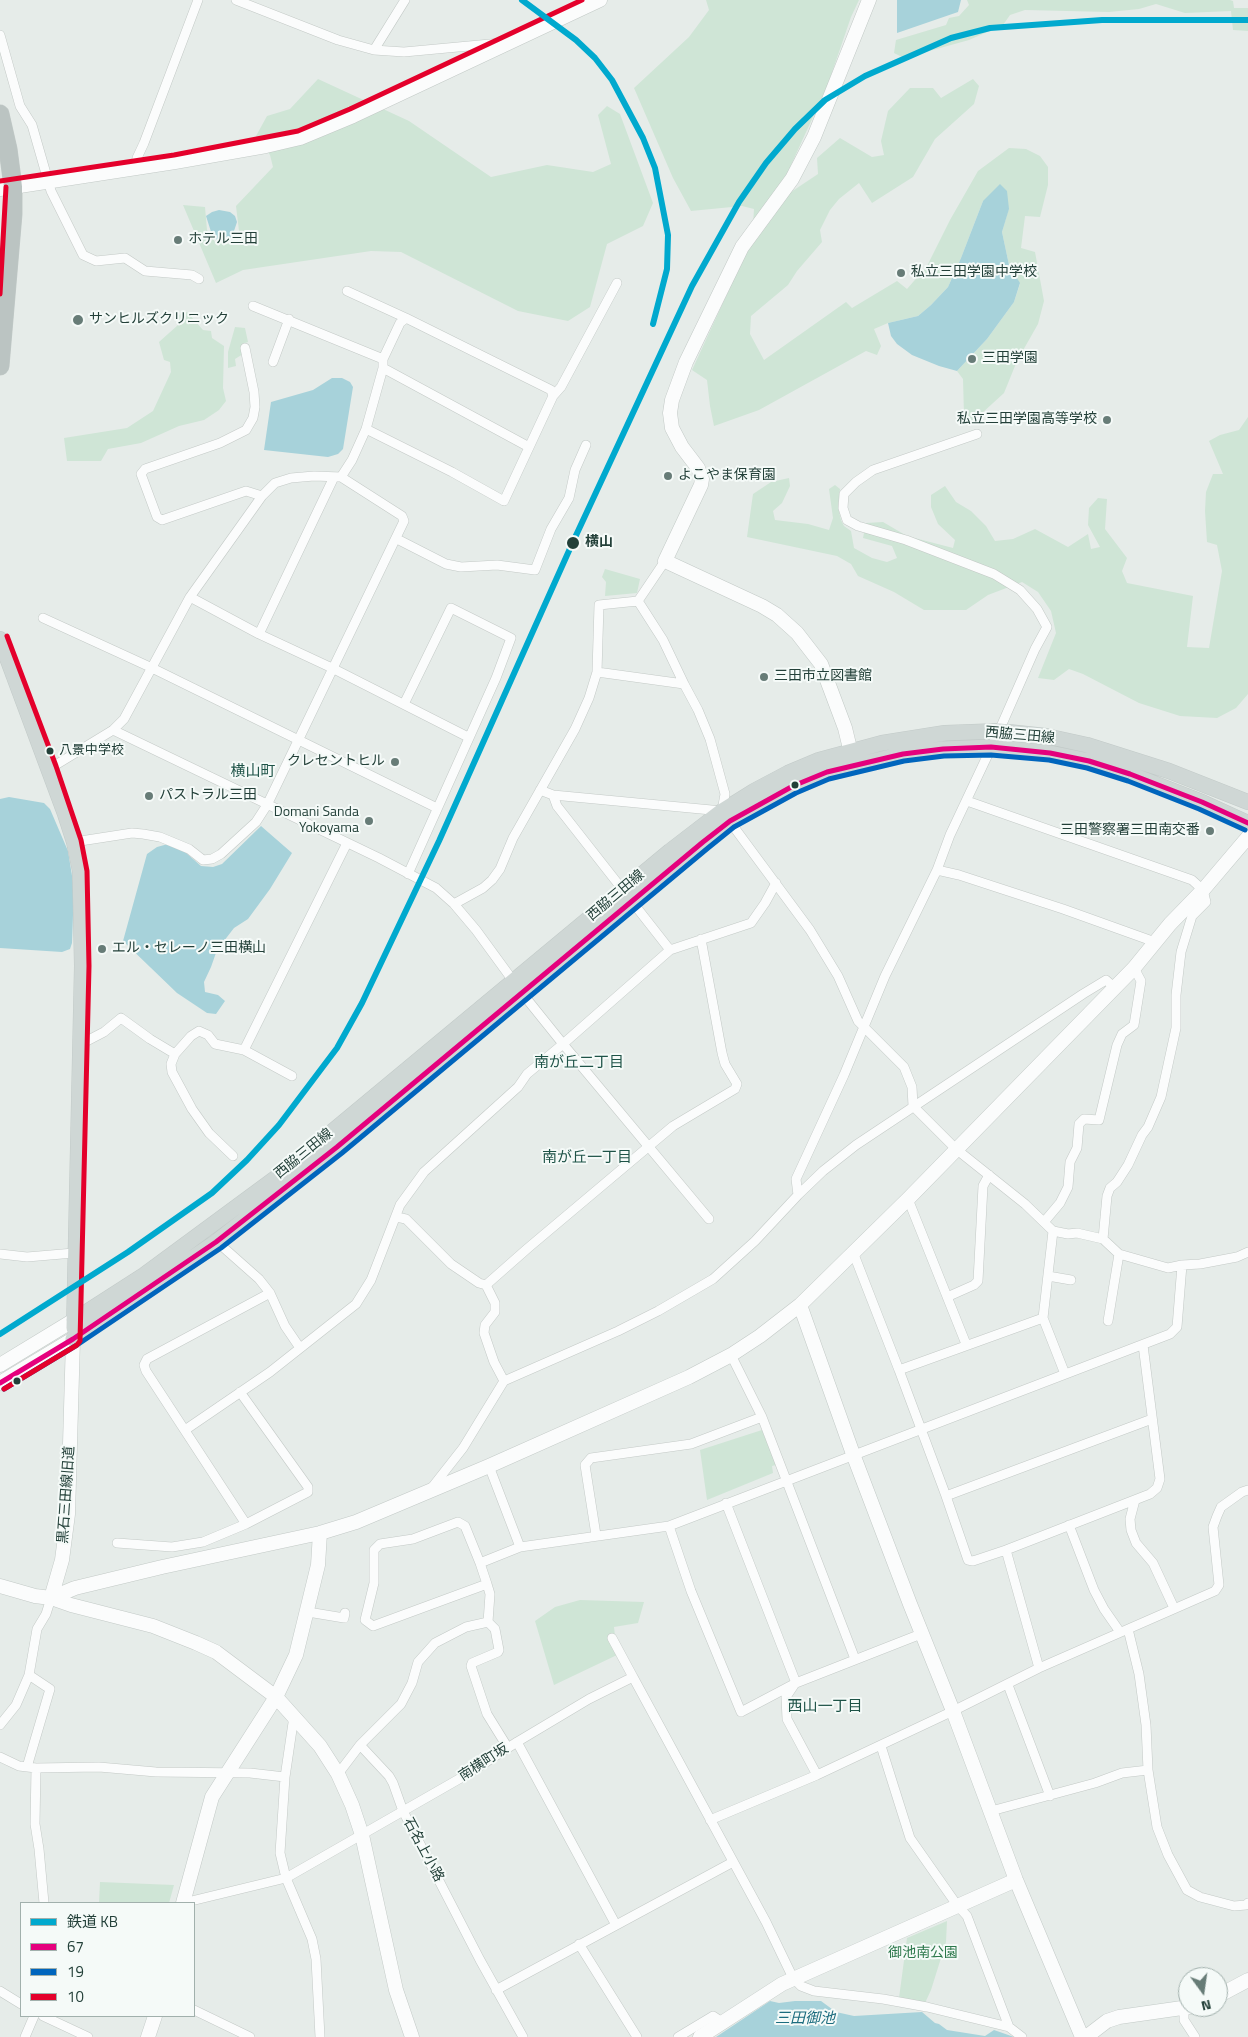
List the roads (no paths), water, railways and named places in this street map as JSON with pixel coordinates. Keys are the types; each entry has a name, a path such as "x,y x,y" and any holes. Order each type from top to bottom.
{"highway":[{"path":"0,114 8,148 6,188 14,214 0,366"}],"main road":[{"path":"0,638 49,769 74,842 80,871 74,1339"},
{"name":"西脇三田線","path":"74,1339 211,1236 337,1147 518,987 628,896 703,842 726,816 827,772 853,757 922,736 999,731 1046,736 1087,745 1169,771 1248,802"},
{"name":"西脇三田線","path":"853,757 991,747 1050,753 1089,761 1139,777 1248,823"},
{"name":"西脇三田線","path":"74,1320 144,1275 211,1236"}],"street":[{"path":"135,169 137,158 198,0"},
{"path":"236,0 338,40 374,50 404,52 510,43"},
{"path":"374,50 405,0"},
{"path":"6,188 135,169 266,146 300,138 353,116 600,0"},
{"path":"638,601 665,561 701,485 702,479 698,468 682,447 672,428 670,413 672,400 686,362 742,247 792,179 814,137 869,0"},
{"path":"0,35 20,106 32,125 47,182 83,255 88,258 104,261 125,258 145,271 192,275 199,279"},
{"path":"366,429 452,472 504,501 553,396 561,387 617,283"},
{"path":"347,291 552,390 553,396"},
{"path":"253,306 289,319 383,364 529,447"},
{"path":"259,634 337,477 352,460 366,429 383,364 400,323 406,318"},
{"path":"273,362 289,319"},
{"path":"245,348 254,392 255,407 253,418 246,430 220,443 145,469 141,474 157,517 162,520 246,491 262,496"},
{"path":"798,1195 796,1179 864,1029 885,976 937,870 950,835 1035,649 1047,627 1037,609 1020,590 994,574 906,540 858,526 847,520 843,508 844,494 856,482 873,470 977,434"},
{"path":"396,539 446,564 461,567 497,565 535,570 551,529 569,498 575,470 586,446"},
{"path":"49,769 113,730 124,719 150,667 190,596 262,496 275,483 291,478 337,477 402,516 404,521 396,539 392,541 267,805 256,822 221,854 212,859 203,860 189,849 160,837 143,834 132,833 74,842"},
{"path":"665,561 762,606 777,615 797,633 821,664 836,702 853,757"},
{"path":"190,596 259,634 332,668 468,737"},
{"path":"454,904 483,888 500,869 513,838 575,729 589,698 597,672 599,605 638,601"},
{"path":"638,601 663,640 698,710 710,740 726,794 726,816 810,930 838,976 858,1021 904,1067 912,1087 913,1106 956,1149 1024,1204 1053,1231 1068,1234 1077,1233 1103,1240 1119,1254 1168,1268 1228,1259 1248,1252"},
{"path":"404,704 451,608 511,638 496,678 408,874"},
{"path":"43,618 150,667 297,741 437,808"},
{"path":"597,672 684,684"},
{"path":"113,730 436,888 454,904 476,930 518,987 564,1044 709,1218"},
{"path":"540,790 553,795 726,816"},
{"path":"553,795 557,806 670,950"},
{"path":"967,801 1192,880 1204,890 1206,902 1192,916 1181,952 1176,995 1176,1028 1161,1097 1128,1165 1117,1182 1110,1188 1107,1196 1103,1240"},
{"path":"51,1598 75,1588 152,1569 320,1533 356,1522 489,1466 689,1377 731,1355 760,1336 800,1305 908,1199 1134,968 1155,942 1204,890 1248,837"},
{"path":"244,1050 347,843"},
{"path":"937,870 958,874 1155,942"},
{"path":"184,1430 240,1392 356,1304 371,1280 400,1205 424,1172 518,1087 527,1074 564,1044 670,950 751,922 765,904 776,883"},
{"path":"486,1285 673,1126 735,1088 736,1084 725,1064 722,1053 702,939"},
{"path":"1044,1222 1060,1203 1068,1187 1070,1162 1077,1148 1079,1124 1084,1119 1099,1120 1117,1045 1122,1034 1134,1024 1141,981 1134,968"},
{"path":"430,1490 463,1448 504,1381 618,1331 713,1280 756,1241 823,1171 856,1145 1106,980 1115,988"},
{"path":"79,1045 104,1032 121,1018 175,1054"},
{"path":"234,1156 209,1133 192,1109 172,1072 171,1064 175,1054 191,1036 198,1032 208,1035 215,1044 244,1050 292,1076"},
{"path":"947,1297 974,1285 978,1281 983,1186 989,1175"},
{"path":"908,1199 966,1344"},
{"path":"396,1217 406,1219 452,1264 479,1283 486,1285 495,1303 495,1312 485,1325 484,1333 494,1362 504,1381"},
{"path":"1053,1231 1043,1318 1065,1374"},
{"path":"211,1236 259,1280 270,1293 285,1326 300,1348"},
{"path":"853,1252 899,1370 968,1560 973,1561 1006,1550 1150,1494 1157,1488 1160,1479 1143,1345"},
{"path":"0,1254 26,1257 74,1253"},
{"path":"1108,1321 1119,1254"},
{"path":"480,1563 520,1547 669,1526 1170,1334 1177,1327 1182,1265"},
{"path":"1048,1276 1071,1280"},
{"path":"246,1524 146,1371 144,1364 147,1359 270,1293"},
{"path":"800,1305 853,1454 921,1634 953,1711 1016,1880 1082,2037"},
{"path":"899,1370 966,1344 1043,1318"},
{"path":"0,1365 74,1320"},
{"path":"0,1383 74,1339"},
{"name":"黒石三田線旧道","path":"51,1598 62,1560 68,1514 74,1339"},
{"path":"731,1355 762,1418 855,1659"},
{"path":"117,1543 164,1547 187,1546 218,1538 308,1492 308,1487 240,1392"},
{"path":"596,1535 584,1465 591,1458 692,1444 762,1418"},
{"path":"946,1496 1152,1419"},
{"path":"489,1466 520,1547"},
{"path":"710,1820 754,1803 881,1746 1008,1685 1039,1668 1215,1591 1219,1585 1214,1527 1216,1516 1221,1507 1242,1492 1248,1490"},
{"path":"1135,1500 1130,1519 1131,1530 1136,1542 1153,1562 1174,1608"},
{"path":"726,1503 796,1683"},
{"path":"487,1584 373,1626 365,1620 374,1583 374,1550 380,1544 413,1539 458,1522 465,1526 480,1563 487,1584 490,1594 488,1622 495,1629 499,1650 472,1663 471,1666 487,1714 508,1748"},
{"path":"1070,1525 1094,1590 1104,1609 1124,1630 1140,1682 1146,1725 1148,1770 1157,1827 1168,1855 1187,1890 1200,1897 1234,1906 1246,1905 1248,1903"},
{"path":"669,1526 691,1591 741,1712 796,1683 921,1634"},
{"path":"183,1902 212,1797 276,1697 296,1655 318,1565 320,1533"},
{"path":"1006,1550 1039,1668"},
{"path":"0,1586 153,1626 196,1642 216,1652 276,1697 294,1716 320,1746 338,1774 362,1835 396,1990 412,2037"},
{"path":"0,1725 16,1705 29,1676 38,1629 46,1614 51,1598"},
{"path":"308,1612 344,1618 345,1613"},
{"path":"338,1774 360,1745 401,1704 412,1683 418,1662 435,1643 466,1627 488,1622"},
{"path":"612,1638 766,1922 793,1978 801,1986 814,1991 883,1999 927,2007 1008,2027 1022,2037"},
{"path":"29,1676 50,1689 32,1768 35,1824 40,1849 44,1902"},
{"name":"南横町坂","path":"187,1902 286,1878 466,1775 590,1698 633,1677"},
{"path":"796,1683 786,1697 787,1719 817,1775"},
{"path":"1008,1685 1050,1796"},
{"path":"294,1716 285,1777 280,1852 286,1878 312,1939 316,1960 320,2037"},
{"path":"517,1742 616,1925"},
{"name":"石名上小路","path":"360,1745 390,1776 403,1811 480,1960 523,2037"},
{"path":"881,1746 910,1838 957,1905 967,1916 1008,2027"},
{"path":"0,1757 19,1766 32,1768 78,1766 156,1772 228,1772 285,1777"},
{"path":"991,1811 1050,1796 1122,1773 1148,1770"},
{"path":"496,1990 733,1862"},
{"path":"700,2037 793,1978 1016,1880"},
{"path":"580,1944 637,2037"},
{"path":"1228,1992 1246,1985"},
{"path":"0,1992 20,2003"},
{"path":"1086,2037 1107,2021 1119,2017 1178,2009"},
{"path":"195,2010 250,2037"},
{"path":"678,2037 713,2016 722,2022"},
{"path":"26,2037 34,2017"},
{"path":"45,2017 88,2037"},
{"path":"148,2037 155,2017"},
{"path":"1185,2017 1184,2020 1195,2037"}],"water":[{"path":"897,0 961,0 958,12 897,33"},
{"path":"1000,184 1007,191 1009,209 1002,232 1009,265 1020,283 1014,302 987,339 957,371 912,355 897,344 891,336 888,323 918,316 948,287 983,201"},
{"path":"219,210 230,212 235,216 237,222 231,240 224,242 213,238 206,216"},
{"path":"332,378 342,378 350,382 353,387 343,449 338,454 328,457 264,450 271,402 313,390"},
{"path":"9,797 44,803 50,809 68,851 74,888 72,943 70,949 62,952 0,948 0,799"},
{"path":"261,826 292,853 270,889 248,919 234,928 217,950 204,982 205,992 218,995 225,1001 216,1014 207,1013 177,993 123,941 147,854 157,847 168,844 184,851 201,866 213,867 222,864"},
{"name":"三田御池","path":"770,2001 779,2003 821,2001 836,2012 854,2016 922,2012 947,2030 985,2036 994,2030 1014,2037 716,2037"}],"rail line":[{"name":"KB","path":"522,0 576,40 595,58 612,80 643,138 655,168 668,235 667,269 653,324"},
{"name":"KB","path":"0,1334 128,1252 212,1193 247,1160 279,1125 337,1048 362,1003 439,841 572,544 692,286 739,202 766,163 795,129 825,100 865,76 951,38 990,28 1102,20 1248,20"}],"place":[{"name":"ホテル三田","path":"178,240"},
{"name":"私立三田学園中学校","path":"901,273"},
{"name":"サンヒルズクリニック","path":"78,320"},
{"name":"三田学園","path":"972,359"},
{"name":"私立三田学園高等学校","path":"1107,420"},
{"name":"よこやま保育園","path":"668,476"},
{"name":"横山","path":"573,543"},
{"name":"三田市立図書館","path":"764,677"},
{"name":"八景中学校","path":"50,751"},
{"name":"クレセントヒル","path":"395,762"},
{"name":"パストラル三田","path":"149,796"},
{"name":"Domani Sanda Yokoyama","path":"369,821"},
{"name":"三田警察署三田南交番","path":"1210,831"},
{"name":"エル・セレーノ三田横山","path":"102,949"}],"district":[{"name":"横山町","path":"253,772"},
{"name":"南が丘二丁目","path":"579,1063"},
{"name":"南が丘一丁目","path":"587,1158"},
{"name":"西山一丁目","path":"825,1707"}],"park label":[{"name":"御池南公園","path":"923,1954"}]}
